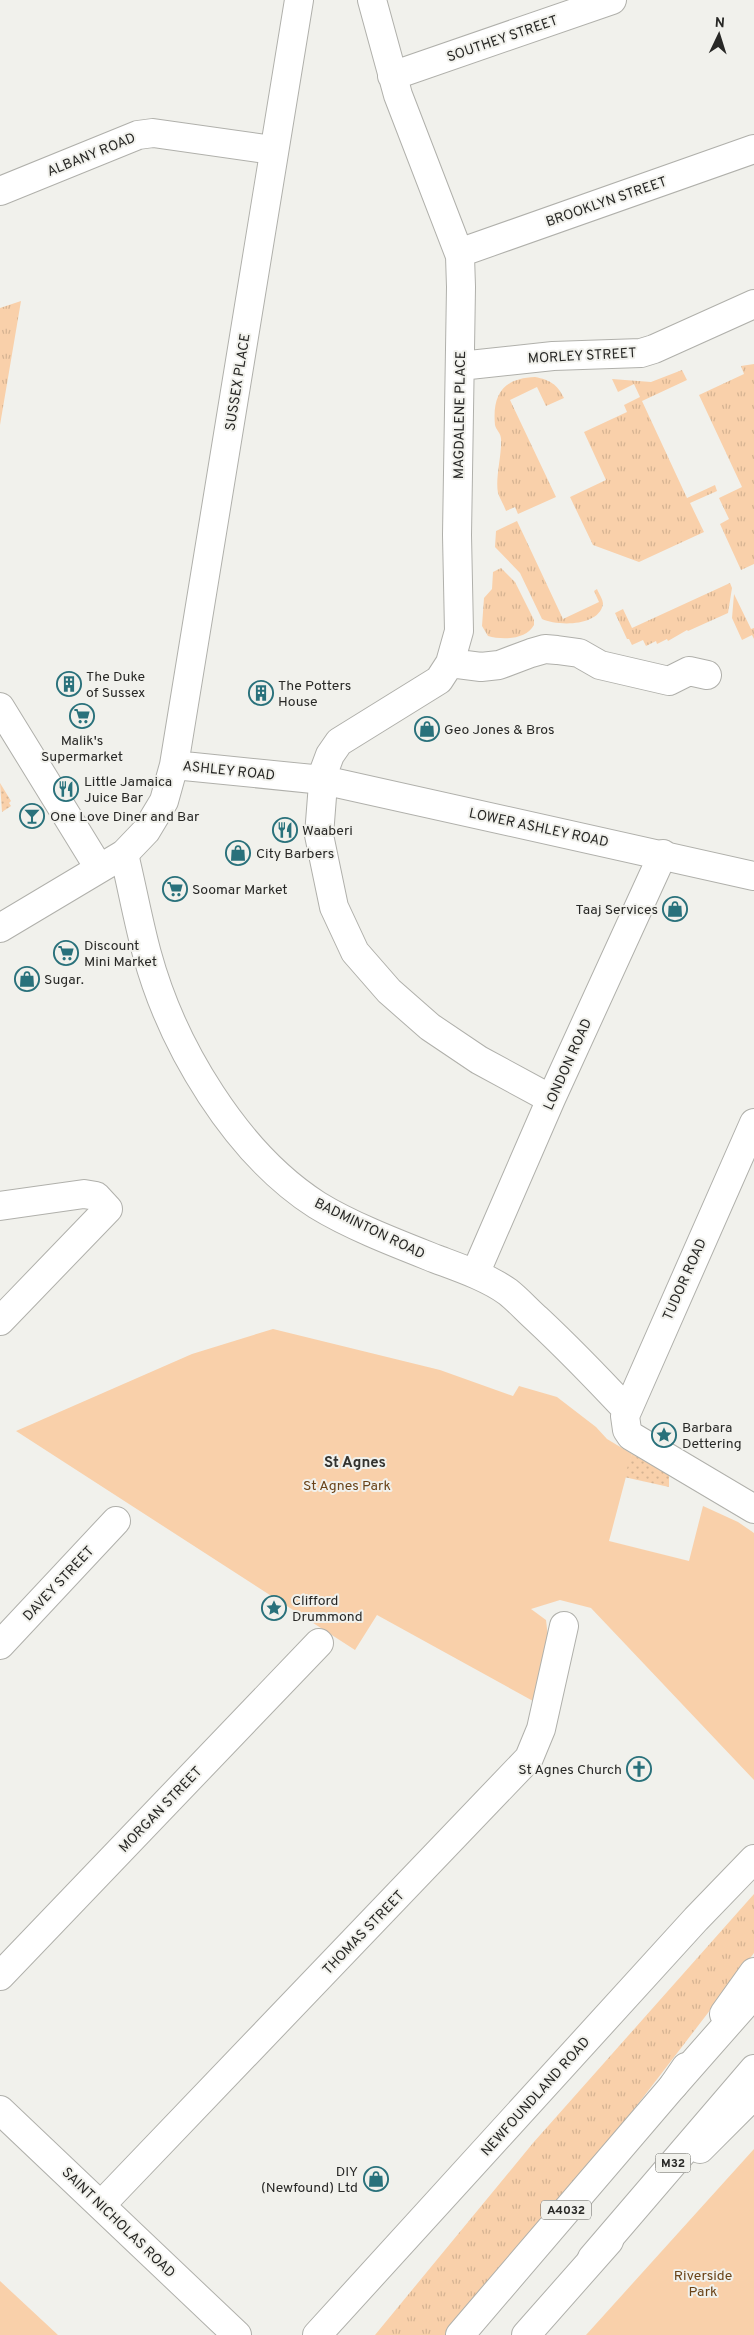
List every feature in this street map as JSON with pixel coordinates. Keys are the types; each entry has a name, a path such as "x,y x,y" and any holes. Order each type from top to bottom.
{"main road":[{"name":"SUSSEX PLACE","path":"174,765 299,0"},
{"name":"MAGDALENE PLACE","path":"372,0 392,76 459,253 461,287 457,535 459,631 450,663 444,675 434,686 339,742 330,754 323,780 319,835 334,907 355,952 389,991 430,1027 479,1060 551,1098"},
{"name":"SOUTHEY STREET","path":"392,76 612,0"},
{"name":"ALBANY ROAD","path":"0,191 138,135 153,133 273,150"},
{"name":"BROOKLYN STREET","path":"459,253 754,150"},
{"name":"MORLEY STREET","path":"460,366 553,356 640,353 654,349 754,304"},
{"path":"450,663 499,666 545,649 579,653 600,664 669,681 689,671 707,675"},
{"path":"0,707 99,868"},
{"name":"ASHLEY ROAD","path":"0,928 124,854 146,831 164,801 174,765 323,780"},
{"name":"LOWER ASHLEY ROAD","path":"323,780 663,854 754,876"},
{"name":"BADMINTON ROAD","path":"124,854 147,955 162,997 187,1054 220,1108 261,1158 286,1182 318,1205 393,1242 475,1274 507,1292 569,1349 626,1409"},
{"name":"LONDON ROAD","path":"475,1274 551,1098 663,854"},
{"name":"TUDOR ROAD","path":"626,1409 754,1123"},
{"path":"0,1206 84,1194 96,1196 108,1209 0,1321"},
{"path":"626,1409 626,1423 631,1436 754,1509"},
{"name":"DAVEY STREET","path":"0,1645 116,1522"},
{"name":"THOMAS STREET","path":"101,2205 529,1758 541,1729 564,1626"},
{"name":"MORGAN STREET","path":"0,1976 319,1643"},
{"name":"NEWFOUNDLAND ROAD","path":"318,2335 696,1919 754,1859"},
{"name":"A4032","path":"460,2335 673,2086 754,1972"},
{"path":"673,2086 754,1994"},
{"name":"M32","path":"592,2258 754,2069"},
{"path":"526,2335 592,2258 754,2094"},
{"name":"SAINT NICHOLAS ROAD","path":"0,2110 237,2335"}],"green space":[{"path":"21,301 0,425 0,308"},
{"path":"754,364 754,564 741,570 720,524 729,519 719,498 742,487 699,395 744,374 741,366"},
{"path":"682,370 687,380 642,401 687,498 715,485 717,491 690,503 704,532 639,562 593,545 570,497 606,480 584,432 627,412 624,405 640,397 634,384 618,392 612,379 651,382"},
{"path":"535,377 552,383 559,389 564,398 546,406 537,387 510,400 556,497 518,514 515,507 506,511 498,493 497,480 501,439 495,425 496,405 498,396 508,384 524,378"},
{"path":"517,521 563,619 599,602 594,591 597,589 603,604 600,612 586,621 577,623 557,623 542,619 520,573 495,547 496,531"},
{"path":"501,568 515,582 534,620 534,625 530,630 513,638 488,636 482,626 484,598 492,589 493,572"},
{"path":"730,583 732,588 728,613 687,630 668,641 667,639 657,644 656,641 646,646 643,640 632,645 629,639 627,639 615,613 623,609 632,628"},
{"path":"734,594 751,629 754,628 754,639 752,635 742,640 732,618"},
{"path":"0,783 11,801 9,803 11,806 2,812"},
{"name":"St Agnes Park","path":"273,1329 440,1370 513,1396 519,1386 557,1397 596,1427 607,1439 632,1454 609,1541 689,1561 703,1506 738,1522 754,1533 754,1780 591,1608 560,1600 531,1609 546,1620 548,1637 533,1701 377,1615 355,1650 16,1431 192,1354"},
{"path":"632,1454 669,1475 669,1487 624,1477"},
{"path":"754,1894 754,1953 618,2130 445,2335 375,2335 533,2143"},
{"name":"Riverside Park","path":"754,2149 754,2335 586,2335"},
{"path":"0,2281 58,2335 0,2335"}],"place":[{"name":"The Duke of Sussex","path":"69,684"},
{"name":"The Potters House","path":"261,693"},
{"name":"Malik's Supermarket","path":"82,716"},
{"name":"Geo Jones & Bros","path":"427,729"},
{"name":"Little Jamaica Juice Bar","path":"66,789"},
{"name":"One Love Diner and Bar","path":"32,816"},
{"name":"Waaberi","path":"285,830"},
{"name":"City Barbers","path":"238,853"},
{"name":"Soomar Market","path":"175,889"},
{"name":"Taaj Services","path":"675,909"},
{"name":"Discount Mini Market","path":"66,953"},
{"name":"Sugar.","path":"27,979"},
{"name":"Barbara Dettering","path":"664,1435"},
{"name":"Clifford Drummond","path":"274,1608"},
{"name":"St Agnes Church","path":"639,1769"},
{"name":"DIY (Newfound) Ltd","path":"376,2179"}],"district":[{"name":"St Agnes","path":"355,1462"}]}
